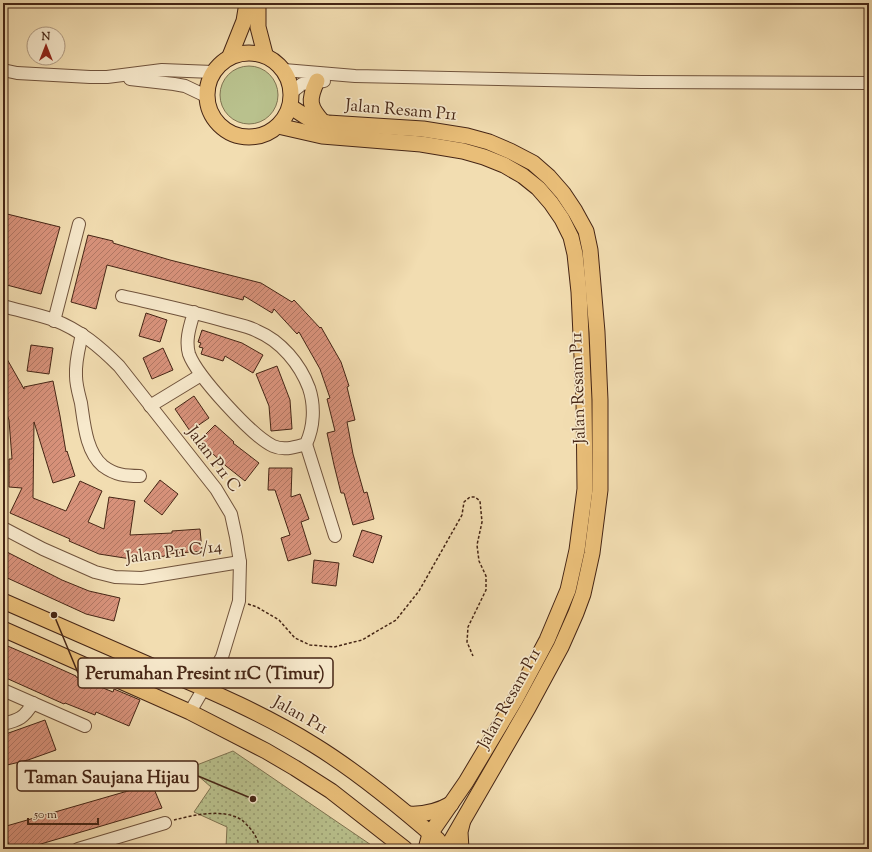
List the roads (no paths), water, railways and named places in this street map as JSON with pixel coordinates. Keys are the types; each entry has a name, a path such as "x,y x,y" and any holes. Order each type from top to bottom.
{"main road":[{"path":"230,56 244,21 247,3"},
{"path":"258,3 258,27 265,54"},
{"path":"247,52 265,54 276,61 284,70 292,99 286,117 278,126 268,133 257,137 244,137 232,134 222,128 214,119 208,108 206,96 208,83 213,72 220,63 230,56 247,52"},
{"path":"317,82 311,93 311,104 314,112 323,122"},
{"name":"Jalan Resam P11","path":"292,99 311,120 423,129 467,136 489,142 510,151 533,163 549,177 576,211 586,231 590,250 597,332 600,400 600,490 591,560 583,594 561,647 528,708 462,821 460,832 450,849"},
{"name":"Jalan Resam P11","path":"278,126 322,136 421,144 484,156 523,176 538,188 551,203 571,236 579,292 584,400 585,489 577,550 568,590 547,640 515,700 466,782 430,834"},
{"name":"Jalan P11","path":"3,601 204,689 278,724 350,768 450,849"},
{"path":"3,628 190,712 266,751 331,791 401,847"},
{"path":"408,814 427,814 440,810 451,804"},
{"path":"426,849 430,834"}],"street":[{"path":"3,70 17,73 107,76 174,84 185,86 206,96"},
{"path":"107,76 162,70 213,72"},
{"path":"284,70 355,76 641,82 869,83"},
{"path":"292,99 302,84 355,76"},
{"path":"54,320 79,224"},
{"path":"122,296 194,312 257,330 270,338 297,364 306,380 311,395 313,411 310,435 306,444 335,536"},
{"name":"Jalan P11 C","path":"3,306 54,320 82,334 102,349 119,366 216,489 231,514 240,562 239,601 222,657 190,712"},
{"path":"194,312 188,334 190,354 201,375 227,406 263,440 274,447 285,449 295,448 306,444"},
{"path":"82,334 76,362 76,378 88,441 93,454 101,465 111,472 124,476 140,476"},
{"path":"150,406 201,375"},
{"name":"Jalan P11 C/14","path":"3,528 43,549 95,572 115,577 142,578 240,562"},
{"path":"3,690 85,726"},
{"path":"3,724 18,720 27,714 33,703"},
{"path":"78,849 108,845 165,823"}],"place":[{"name":"Perumahan Presint 11C (Timur)","path":"54,615"},
{"name":"Taman Saujana Hijau","path":"253,799"}]}
